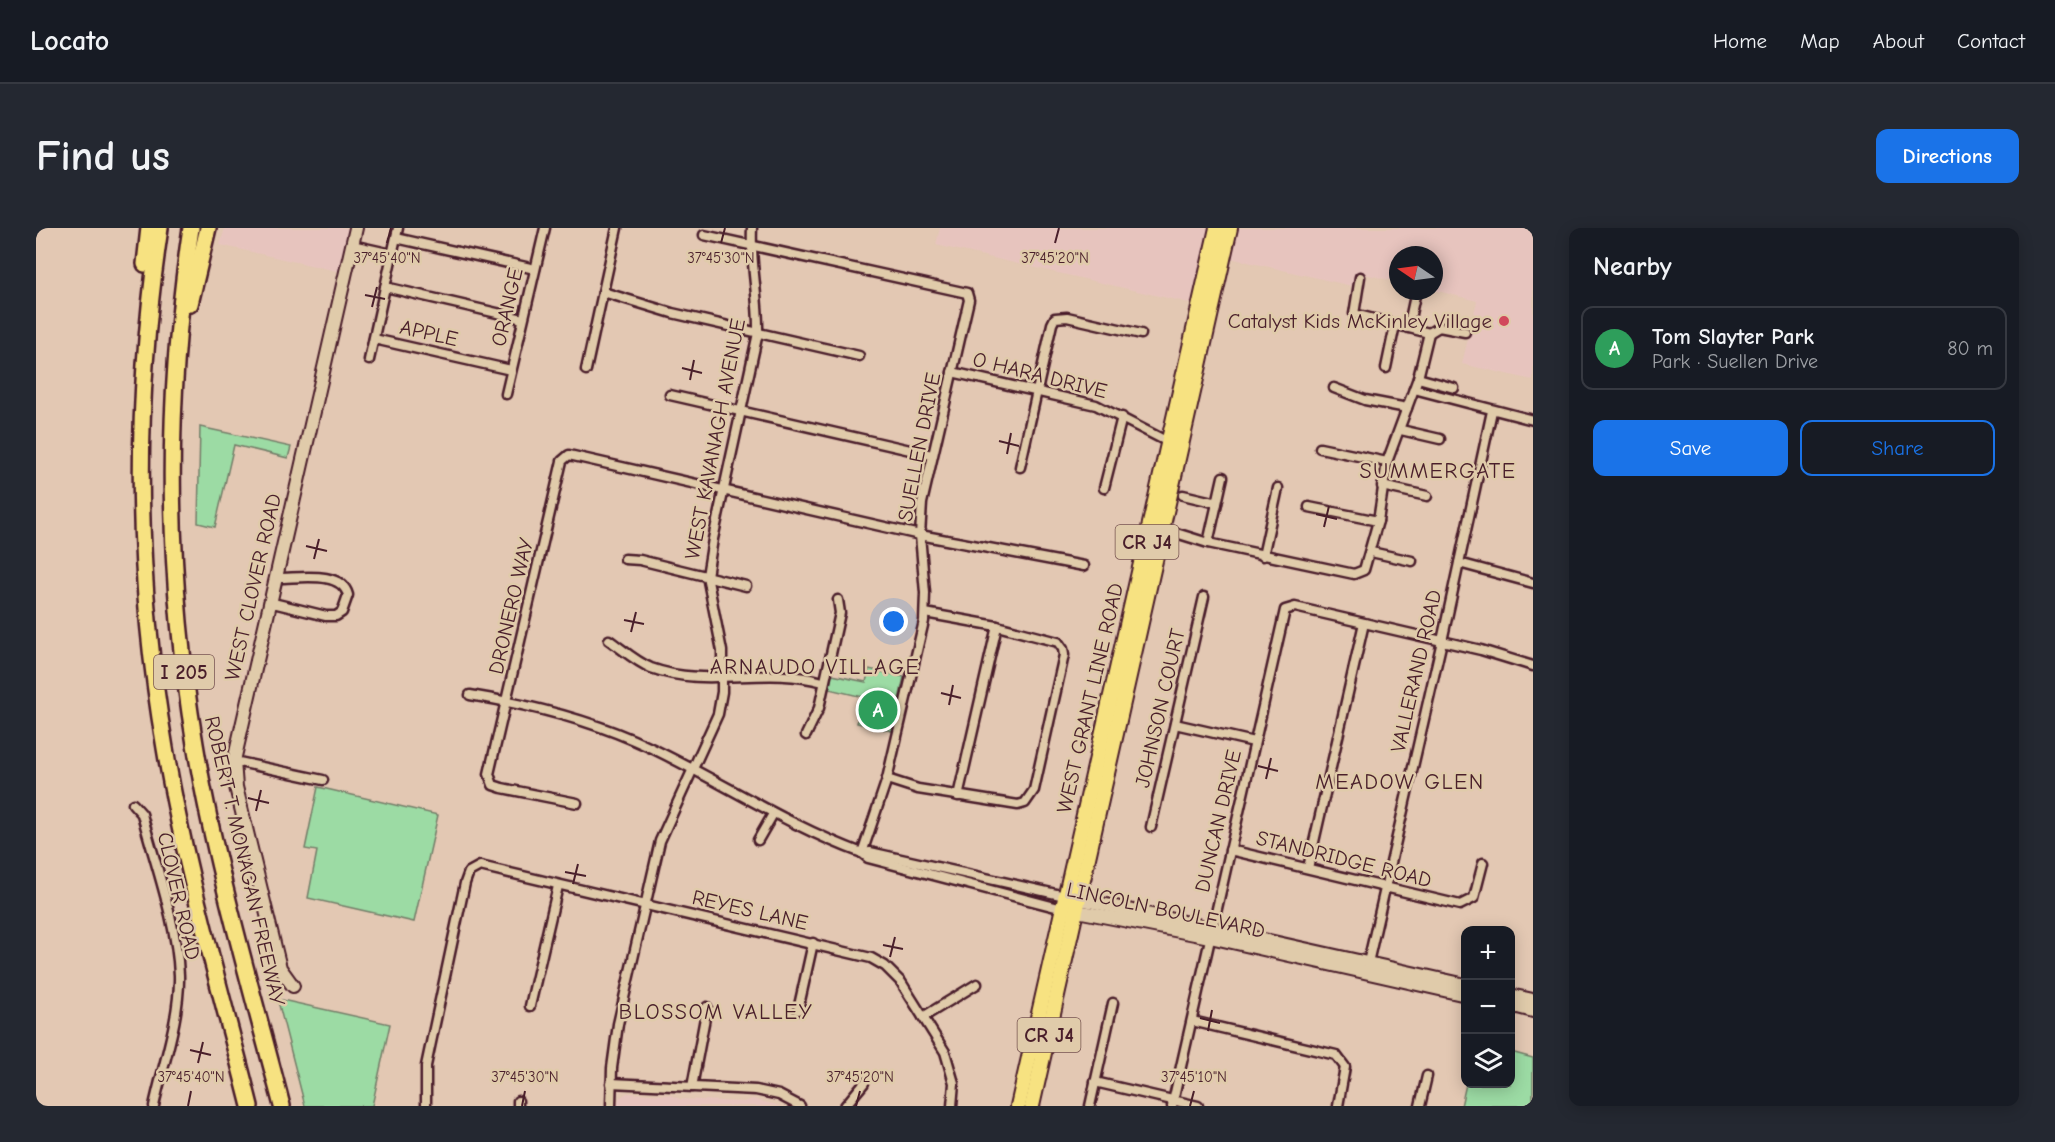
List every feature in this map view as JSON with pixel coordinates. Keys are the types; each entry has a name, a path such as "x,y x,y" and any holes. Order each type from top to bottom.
{"highway":[{"path":"141,470 135,412 149,228"},
{"name":"I 205","path":"160,228 145,362 141,470 147,614 164,747 182,838 250,1106"},
{"name":"ROBERT T. MONAGAN FREEWAY","path":"191,228 176,360 172,468 178,612 195,744 213,835 282,1106"},
{"path":"172,468 181,417 188,316 208,228"}],"main road":[{"name":"WEST GRANT LINE ROAD","path":"1018,1106 1071,904 1157,527 1170,442 1217,228"},
{"name":"WEST GRANT LINE ROAD","path":"1157,527 1181,452 1230,228"},
{"path":"1195,333 1198,355 1202,359"},
{"name":"WEST GRANT LINE ROAD","path":"1032,1106 1071,904"}],"street":[{"name":"WEST CLOVER ROAD","path":"293,986 285,977 278,960 236,787 234,761 356,228"},
{"path":"369,360 398,228"},
{"name":"ORANGE","path":"506,394 545,228"},
{"path":"586,370 617,228"},
{"name":"WEST KAVANAGH AVENUE","path":"611,1106 611,1083 618,1024 644,905 665,826 718,714 722,651 707,576 758,333 758,308 751,247 752,228"},
{"path":"704,235 751,247"},
{"path":"396,238 535,269"},
{"path":"352,245 392,254"},
{"name":"SUELLEN DRIVE","path":"751,247 967,293 968,309 922,503 920,535 924,613 887,779 862,852"},
{"path":"1360,277 1354,314 1429,333 1439,327 1465,332"},
{"path":"385,287 523,319"},
{"path":"603,292 672,313 859,356"},
{"path":"1408,328 1414,300"},
{"path":"1020,467 1055,318 1066,317 1141,334"},
{"path":"1386,368 1395,325"},
{"path":"1157,527 1208,543 1263,556 1354,574 1364,570 1378,521 1387,462 1401,430 1418,378 1429,333"},
{"name":"APPLE","path":"374,339 511,370"},
{"name":"O HARA DRIVE","path":"952,372 1096,405 1170,442 1181,452"},
{"path":"1418,378 1454,387"},
{"path":"1334,388 1365,400 1407,408"},
{"path":"1414,389 1533,420"},
{"path":"670,395 932,455"},
{"name":"VALLERAND ROAD","path":"1366,968 1443,641 1492,411"},
{"path":"1104,488 1122,417"},
{"path":"1401,430 1440,439"},
{"path":"1320,448 1387,462"},
{"name":"DRONERO WAY","path":"577,803 493,785 490,781 491,767 562,461 569,455 724,490"},
{"path":"1208,543 1223,477"},
{"path":"1382,486 1427,496"},
{"path":"1263,556 1278,488"},
{"path":"724,490 920,535 1084,566"},
{"path":"1183,495 1217,502"},
{"path":"1309,507 1378,521"},
{"path":"1371,552 1412,561"},
{"path":"625,559 640,560 746,586"},
{"path":"1459,563 1533,583"},
{"path":"269,602 336,616 346,606 348,595 341,583 330,579 275,578"},
{"name":"JOHNSON COURT","path":"1151,827 1204,597"},
{"path":"806,735 819,708 840,613 838,600"},
{"name":"DUNCAN DRIVE","path":"1173,1103 1284,615 1289,607 1295,607 1364,623"},
{"path":"887,779 918,789 1009,805 1025,803 1034,790 1064,649 1058,642 997,626 924,613"},
{"path":"1308,868 1364,623 1510,657 1533,666"},
{"path":"958,796 997,626"},
{"path":"609,640 655,669 686,676 722,678 777,674 800,675 823,682"},
{"name":"LINCOLN BOULEVARD","path":"470,694 508,701 616,733 694,768 773,814 862,852 868,858 896,867 1211,933 1366,968 1461,994"},
{"path":"1175,724 1254,742"},
{"path":"234,761 323,780"},
{"name":"CLOVER ROAD","path":"133,804 142,814 174,937 179,975 177,1004 154,1106"},
{"path":"758,840 773,814"},
{"name":"STANDRIDGE ROAD","path":"1230,850 1460,905 1474,898 1483,863"},
{"name":"LINCOLN BOULEVARD","path":"862,852 870,852 1071,904"},
{"name":"REYES LANE","path":"426,1106 426,1066 464,891 469,872 480,866 871,958 885,966 901,982 950,1064 954,1083 952,1106"},
{"path":"530,1006 558,886"},
{"path":"798,1010 813,943"},
{"name":"LINCOLN BOULEVARD","path":"1366,968 1461,984"},
{"path":"923,1017 977,984"},
{"path":"1515,996 1533,1000"},
{"path":"1090,1106 1113,1003"},
{"path":"1515,1006 1533,1011"},
{"path":"692,1087 707,1007"},
{"path":"1192,1021 1336,1055 1341,1059 1345,1074 1338,1106"},
{"path":"1420,1106 1427,1076"},
{"path":"1095,1082 1173,1103 1198,1106"},
{"path":"611,1083 756,1090 779,1095 800,1106"},
{"path":"845,1106 864,1083"}],"shaded area":[{"path":"225,228 359,228 350,274 220,245"},
{"path":"940,228 1215,228 1198,305 936,245"},
{"path":"1233,228 1533,228 1533,380 1462,364 1477,301 1443,292 1443,246 1389,246 1389,280 1356,272 1352,286 1226,257"},
{"path":"627,1093 670,1095 680,1099 743,1102 753,1099 780,1106 617,1106 619,1098"}],"green space":[{"path":"200,427 291,447 288,458 234,445 215,527 198,523"},
{"path":"869,669 904,677 892,731 857,723 863,697 829,689 832,675 866,682"},
{"path":"318,787 438,815 414,922 308,898 317,851 305,849"},
{"path":"278,1001 390,1024 372,1106 305,1106"},
{"path":"1515,1053 1533,1058 1533,1106 1461,1106 1465,1088 1515,1088"}],"place":[{"name":"Catalyst Kids McKinley Village","path":"1504,321"},
{"name":"Tom Slayter Park","path":"878,710"}],"district":[{"name":"SUMMERGATE","path":"1438,471"},
{"name":"ARNAUDO VILLAGE","path":"815,667"},
{"name":"MEADOW GLEN","path":"1400,782"},
{"name":"BLOSSOM VALLEY","path":"716,1012"}]}
